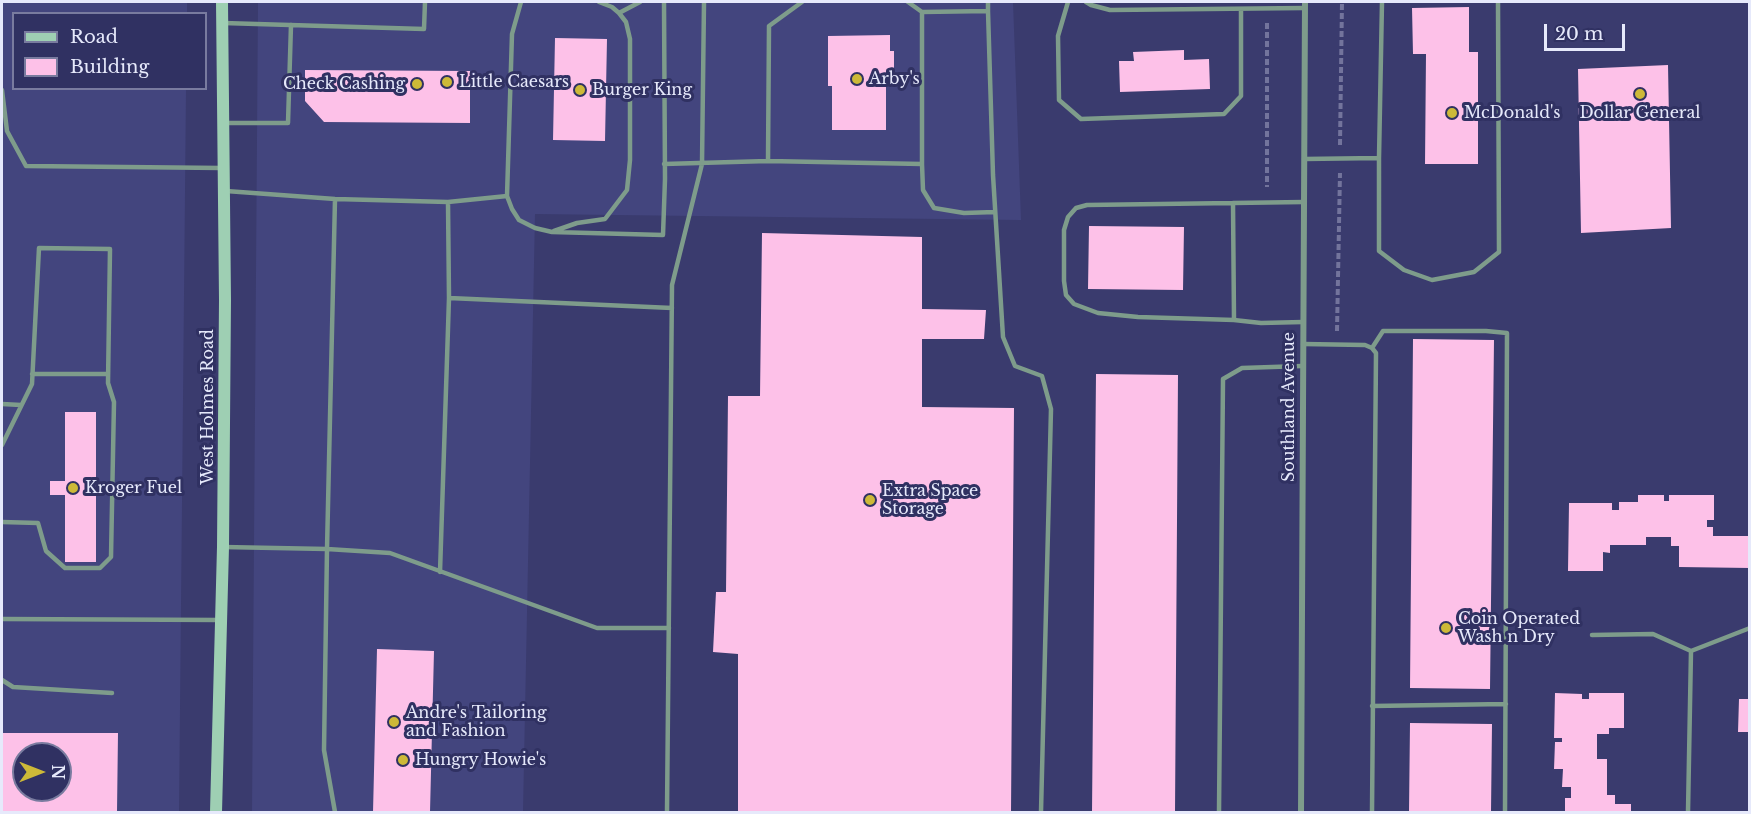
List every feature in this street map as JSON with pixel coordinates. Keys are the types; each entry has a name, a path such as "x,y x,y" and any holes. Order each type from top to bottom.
{"street":[{"name":"West Holmes Road","path":"216,813 222,620 225,300 222,2"},
{"name":"Southland Avenue","path":"1301,813 1305,5"}],"lane":[{"path":"222,23 424,28 425,2"},
{"path":"521,2 512,33 507,196 512,208 519,219 535,228 552,232 663,235 664,2"},
{"path":"552,232 577,222 605,219 627,190 630,160 630,39 626,22 619,13 612,7 599,2"},
{"path":"619,13 639,2"},
{"path":"667,813 672,285 702,164 704,2"},
{"path":"768,161 769,26 802,2"},
{"path":"908,2 922,12 988,11"},
{"path":"988,2 995,212 1003,337 1015,366 1042,376 1051,408 1041,813"},
{"path":"1068,2 1058,36 1059,100 1081,119 1224,114 1241,96 1241,9"},
{"path":"1086,2 1110,10 1267,9 1305,5"},
{"path":"1382,2 1378,158 1379,251 1404,270 1432,280 1474,272 1498,252 1498,2"},
{"path":"922,12 923,190 934,208 964,213 995,212"},
{"path":"224,123 288,123 291,25"},
{"path":"2,90 7,131 26,166 222,168"},
{"path":"1304,159 1378,158"},
{"path":"664,164 768,161 922,164"},
{"path":"223,191 335,199 448,202 507,196"},
{"path":"334,813 324,750 335,199"},
{"path":"440,572 449,298 448,202"},
{"path":"1303,322 1138,317 1098,313 1074,304 1066,295 1064,281 1064,230 1068,216 1076,208 1087,205 1304,202"},
{"path":"1233,203 1234,320"},
{"path":"2,445 32,384 39,248 110,249 108,383 114,402 111,557 100,568 65,568 46,551 38,523 2,522"},
{"path":"449,298 672,308"},
{"path":"1372,348 1383,331 1507,333 1505,813"},
{"path":"1303,344 1365,345 1376,353 1372,813"},
{"path":"1219,813 1223,379 1242,368 1302,366"},
{"path":"32,374 108,374"},
{"path":"2,404 21,405"},
{"path":"223,547 390,553 597,628 669,628"},
{"path":"2,619 222,620"},
{"path":"1592,635 1653,634 1691,651 1749,628"},
{"path":"1688,813 1691,651"},
{"path":"2,680 13,687 112,693"},
{"path":"1372,706 1506,704"}],"path":[{"path":"1267,9 1267,202"}],"shaded area":[{"path":"2,2 187,2 187,12 12,12 12,90 186,90 179,812 2,812"},
{"path":"258,2 1013,2 1021,220 535,214 523,812 252,812"}],"building":[{"name":"McDonald's","path":"1469,7 1469,52 1478,52 1478,164 1425,164 1426,54 1413,54 1412,8"},
{"name":"Arby's","path":"890,35 890,51 894,51 894,71 886,71 886,130 832,130 832,86 828,86 828,36"},
{"name":"Burger King","path":"555,38 607,39 605,141 553,140"},
{"path":"1184,50 1184,60 1209,59 1210,89 1120,92 1119,61 1134,61 1133,52"},
{"path":"1668,65 1671,228 1581,233 1578,69"},
{"path":"305,70 470,71 470,123 324,122 305,101"},
{"path":"1089,226 1184,227 1183,290 1088,289"},
{"name":"Extra Space Storage","path":"762,233 922,237 922,309 986,310 984,339 922,339 922,407 1014,408 1011,812 738,812 738,654 713,652 716,592 726,592 728,396 760,396"},
{"path":"1413,339 1494,340 1490,689 1410,688"},
{"path":"1096,374 1178,375 1175,812 1092,812"},
{"name":"Kroger Fuel","path":"65,412 96,412 96,562 65,562 65,495 50,495 50,481 65,481"},
{"path":"1638,495 1664,495 1664,501 1669,501 1669,495 1714,495 1714,520 1707,520 1707,527 1713,527 1713,536 1750,536 1750,568 1679,567 1679,546 1671,546 1671,537 1646,537 1646,545 1610,545 1610,553 1603,552 1603,571 1568,571 1569,503 1612,503 1612,510 1619,510 1619,502 1638,502"},
{"path":"377,649 434,651 430,812 373,812"},
{"path":"1555,693 1582,694 1582,699 1589,699 1589,693 1624,693 1624,728 1609,728 1609,734 1597,734 1597,759 1607,759 1607,795 1615,795 1615,804 1631,804 1631,812 1565,812 1565,798 1571,798 1571,787 1562,787 1563,769 1554,769 1555,742 1562,742 1562,738 1554,738"},
{"path":"1739,699 1750,699 1750,732 1738,732"},
{"path":"1410,723 1492,724 1491,812 1409,812"},
{"path":"2,733 118,733 117,812 2,812"}],"place":[{"name":"Arby's","path":"857,79"},
{"name":"Little Caesars","path":"447,82"},
{"name":"Check Cashing","path":"417,84"},
{"name":"Burger King","path":"580,90"},
{"name":"Dollar General","path":"1640,94"},
{"name":"McDonald's","path":"1452,113"},
{"name":"Kroger Fuel","path":"73,488"},
{"name":"Extra Space Storage","path":"870,500"},
{"name":"Coin Operated Wash n Dry","path":"1446,628"},
{"name":"Andre's Tailoring and Fashion","path":"394,722"},
{"name":"Hungry Howie's","path":"403,760"}]}
